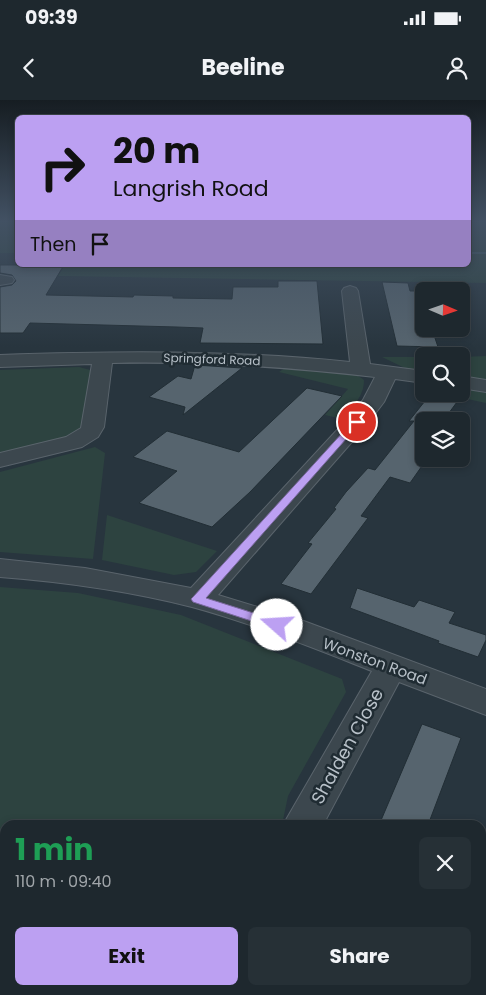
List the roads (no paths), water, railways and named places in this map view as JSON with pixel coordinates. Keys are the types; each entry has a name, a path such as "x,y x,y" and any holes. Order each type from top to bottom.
{"street":[{"path":"356,299 361,369"},
{"path":"0,460 74,442 90,432 93,426 103,358"},
{"name":"Springford Road","path":"0,362 103,358 230,359 361,369 415,376"},
{"path":"198,599 357,422 373,402 388,372"},
{"path":"470,383 486,386"},
{"name":"Wonston Road","path":"0,568 97,578 198,599 392,666 486,702"},
{"name":"Shalden Close","path":"307,820 392,666"}]}
